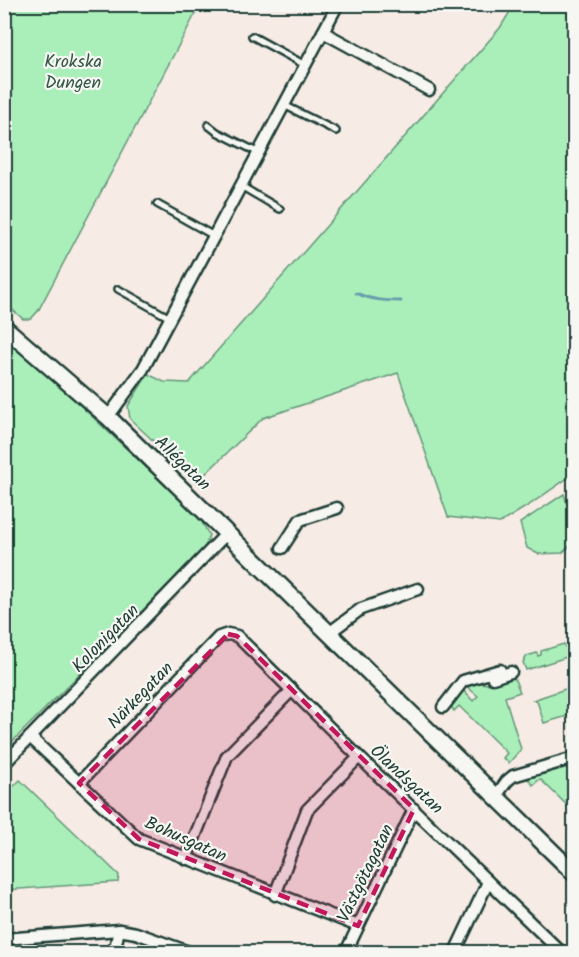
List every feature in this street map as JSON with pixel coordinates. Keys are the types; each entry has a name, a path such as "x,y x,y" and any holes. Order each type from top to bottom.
{"street":[{"path":"108,417 143,369 338,4"},
{"path":"323,32 429,90"},
{"name":"Allégatan","path":"4,327 108,417 574,873"},
{"path":"282,548 300,520 340,511"},
{"name":"Kolonigatan","path":"4,764 227,533"},
{"path":"329,633 361,609 396,596 421,591"},
{"name":"Ölandsgatan","path":"228,634 237,636 561,952"},
{"name":"Närkegatan","path":"79,783 219,638 228,634"},
{"path":"443,707 463,681 505,671"},
{"path":"186,859 227,756 292,690"},
{"name":"Bohusgatan","path":"30,737 139,839 275,895 358,926"},
{"path":"275,895 307,810 359,757"},
{"path":"496,796 513,776 574,758"},
{"name":"Västgötagatan","path":"346,952 414,809"},
{"path":"455,952 488,882"},
{"path":"5,941 119,930 136,933 189,952"},
{"path":"114,952 119,930"}],"lane":[{"path":"252,36 305,65"},
{"path":"284,105 336,131"},
{"path":"208,125 217,132 259,153"},
{"path":"241,186 280,209"},
{"path":"157,204 214,236"},
{"path":"118,289 170,318"}],"highlighted area":[{"path":"228,634 237,636 414,809 358,926 139,839 79,783"}],"green space":[{"name":"Krokska Dungen","path":"4,5 200,5 38,311 31,319 23,319 5,303"},
{"path":"514,5 574,5 574,427 572,427 569,477 500,523 448,517 398,373 263,418 197,482 130,419 128,406 148,374 164,382 189,383 500,28"},
{"path":"5,341 17,346 199,517 209,535 205,548 5,749"},
{"path":"564,494 574,526 574,545 562,553 538,554 527,548 520,523"},
{"path":"574,641 571,647 573,655 526,670 523,662 527,656 537,653 538,656 541,655 541,651 564,644 565,647"},
{"path":"513,675 520,692 505,697 521,749 509,763 503,758 507,753 459,706 454,711 450,705 463,690 473,701 478,696 466,686 471,682 487,684"},
{"path":"574,686 574,714 544,723 537,701 533,700"},
{"path":"574,761 574,812 540,779 533,785 527,778"},
{"path":"20,780 119,875 118,882 5,890 5,795"}],"waterway":[{"path":"356,293 378,300 401,301"}]}
